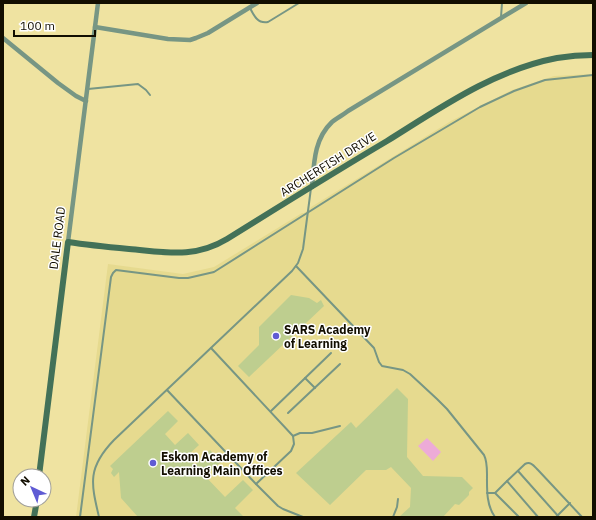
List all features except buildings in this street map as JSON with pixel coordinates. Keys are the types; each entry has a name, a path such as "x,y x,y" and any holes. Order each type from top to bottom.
{"street":[{"name":"DALE ROAD","path":"41,468 98,3"},
{"path":"95,27 168,39 190,40 208,33 257,3"},
{"path":"312,187 316,151 322,135 332,122 526,3"},
{"path":"3,38 58,83 76,96 86,101"},
{"name":"ARCHERFISH DRIVE","path":"68,242 170,253 187,253 210,247 222,242 458,98 487,82 512,71 540,62 557,58 593,54"}],"lane":[{"path":"250,7 256,19 264,23 299,3"},
{"path":"501,18 502,3"},
{"path":"80,517 112,277 116,270 188,278 219,270 394,158 480,107 514,91 545,80 593,75"},
{"path":"87,89 138,84 150,95"},
{"path":"99,517 93,485 94,473 100,456 114,440 296,266 303,249 312,187"},
{"path":"296,266 374,348 382,366 408,372 447,409 485,458 487,468 487,493 492,512 495,517"},
{"path":"211,348 293,436 294,444 291,451 256,484"},
{"path":"271,411 331,353"},
{"path":"288,413 340,364"},
{"path":"305,378 316,388"},
{"path":"167,390 280,508 303,517"},
{"path":"293,436 298,433 312,433 340,426"},
{"path":"487,493 495,493 525,464 531,463 582,517"},
{"path":"518,471 558,516 570,503"},
{"path":"507,481 538,517"},
{"path":"495,493 519,517"},
{"path":"393,517 398,499"}],"shaded area":[{"path":"593,74 593,517 76,517 108,264 183,274 214,267 304,213 311,207 451,121 504,94 554,76"},
{"path":"427,438 441,452 433,461 418,446"}],"place":[{"name":"SARS Academy of Learning","path":"276,336"},
{"name":"Eskom Academy of Learning Main Offices","path":"153,463"}]}
